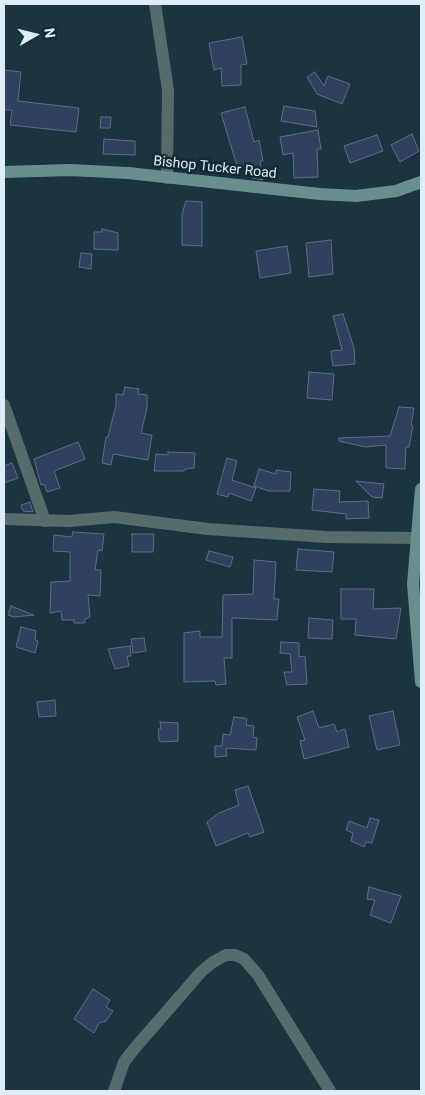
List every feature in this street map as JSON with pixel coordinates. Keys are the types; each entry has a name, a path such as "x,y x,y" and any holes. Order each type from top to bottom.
{"main road":[{"name":"Bishop Tucker Road","path":"4,172 70,170 356,196 396,191 421,182"},
{"path":"421,489 413,584 421,682"}],"street":[{"path":"155,4 168,90 167,178"},
{"path":"4,405 45,521"},
{"path":"4,519 45,521 114,517 208,530 326,537 417,538"},
{"path":"114,1091 124,1062 201,972 220,958 236,956 244,959 258,975 330,1091"}],"building":[{"path":"242,37 247,64 241,65 241,85 222,86 221,68 214,70 209,43"},
{"path":"4,70 21,72 18,101 79,108 76,132 10,125 12,110 4,110"},
{"path":"315,72 324,86 328,76 350,84 342,104 317,94 307,77"},
{"path":"284,106 315,111 317,127 281,121"},
{"path":"245,107 254,142 259,140 263,161 260,161 263,180 252,178 249,164 237,166 221,113"},
{"path":"101,117 111,117 110,128 100,128"},
{"path":"318,130 321,149 317,149 318,177 294,178 293,153 283,155 280,137"},
{"path":"412,134 419,151 400,162 391,145"},
{"path":"377,135 383,151 350,163 344,146"},
{"path":"104,139 135,141 135,155 103,154"},
{"path":"186,201 202,202 202,246 182,245 182,214"},
{"path":"102,229 118,233 118,250 94,249 94,232 102,232"},
{"path":"331,240 333,274 309,277 306,243"},
{"path":"287,246 291,273 260,278 256,251"},
{"path":"81,253 92,254 91,269 79,267"},
{"path":"343,314 354,348 355,364 333,366 331,351 342,350 333,316"},
{"path":"309,372 334,374 332,400 307,398"},
{"path":"125,387 139,389 138,394 147,395 147,408 141,433 152,435 148,460 113,454 111,465 102,463 106,437 108,437 116,405 116,394 123,395"},
{"path":"399,407 414,408 409,447 406,447 405,469 386,468 386,445 365,447 339,441 339,438 390,436"},
{"path":"78,442 85,459 54,471 60,488 47,492 44,484 41,485 34,459"},
{"path":"168,452 195,453 194,468 185,469 184,471 154,471 156,454 168,455"},
{"path":"227,458 237,461 232,480 256,488 251,501 229,493 228,497 217,494"},
{"path":"12,463 18,478 4,483 4,466"},
{"path":"259,469 276,474 276,470 291,472 290,491 269,491 254,486"},
{"path":"356,481 384,484 382,498 372,497"},
{"path":"314,489 340,491 339,502 368,501 369,518 346,519 346,514 312,510"},
{"path":"30,502 33,512 23,511 21,505"},
{"path":"73,532 104,534 102,551 98,550 95,570 101,570 100,596 88,595 90,617 85,619 85,623 74,623 74,620 62,620 61,611 50,613 51,582 70,581 70,552 53,551 54,535 72,537"},
{"path":"132,534 154,534 153,552 132,552"},
{"path":"298,549 334,552 332,572 296,570"},
{"path":"209,551 233,557 230,567 206,560"},
{"path":"254,560 276,562 274,599 279,599 277,620 232,618 232,658 224,658 226,684 216,685 215,681 184,682 184,633 200,631 200,637 222,637 223,595 253,594"},
{"path":"341,589 374,589 373,609 401,608 396,639 355,635 356,619 341,619"},
{"path":"11,606 34,615 14,617 8,615"},
{"path":"309,618 333,620 332,639 308,638"},
{"path":"21,627 36,631 35,640 38,641 35,653 16,647"},
{"path":"144,638 146,651 133,653 131,639"},
{"path":"281,642 299,643 299,657 305,656 307,684 287,685 284,672 292,672 290,654 280,653"},
{"path":"130,646 131,656 127,656 129,666 115,669 108,649"},
{"path":"55,700 56,716 39,717 37,702"},
{"path":"313,711 319,728 334,724 337,732 345,729 349,747 304,759 300,741 305,740 297,717"},
{"path":"393,711 400,745 377,750 369,716"},
{"path":"234,717 247,719 246,725 254,726 253,737 257,738 256,750 226,748 227,756 215,757 215,746 222,746 223,734 230,735"},
{"path":"160,722 178,723 178,741 161,742 159,740 158,729 161,729"},
{"path":"248,786 264,832 250,837 248,833 216,846 207,822 219,813 239,805 235,790"},
{"path":"370,818 379,820 372,843 366,842 364,847 351,841 353,833 346,830 349,821 367,828"},
{"path":"369,887 401,896 391,923 370,915 375,900 367,899"},
{"path":"93,989 110,1000 106,1007 113,1011 106,1021 99,1023 94,1033 74,1019"}]}
